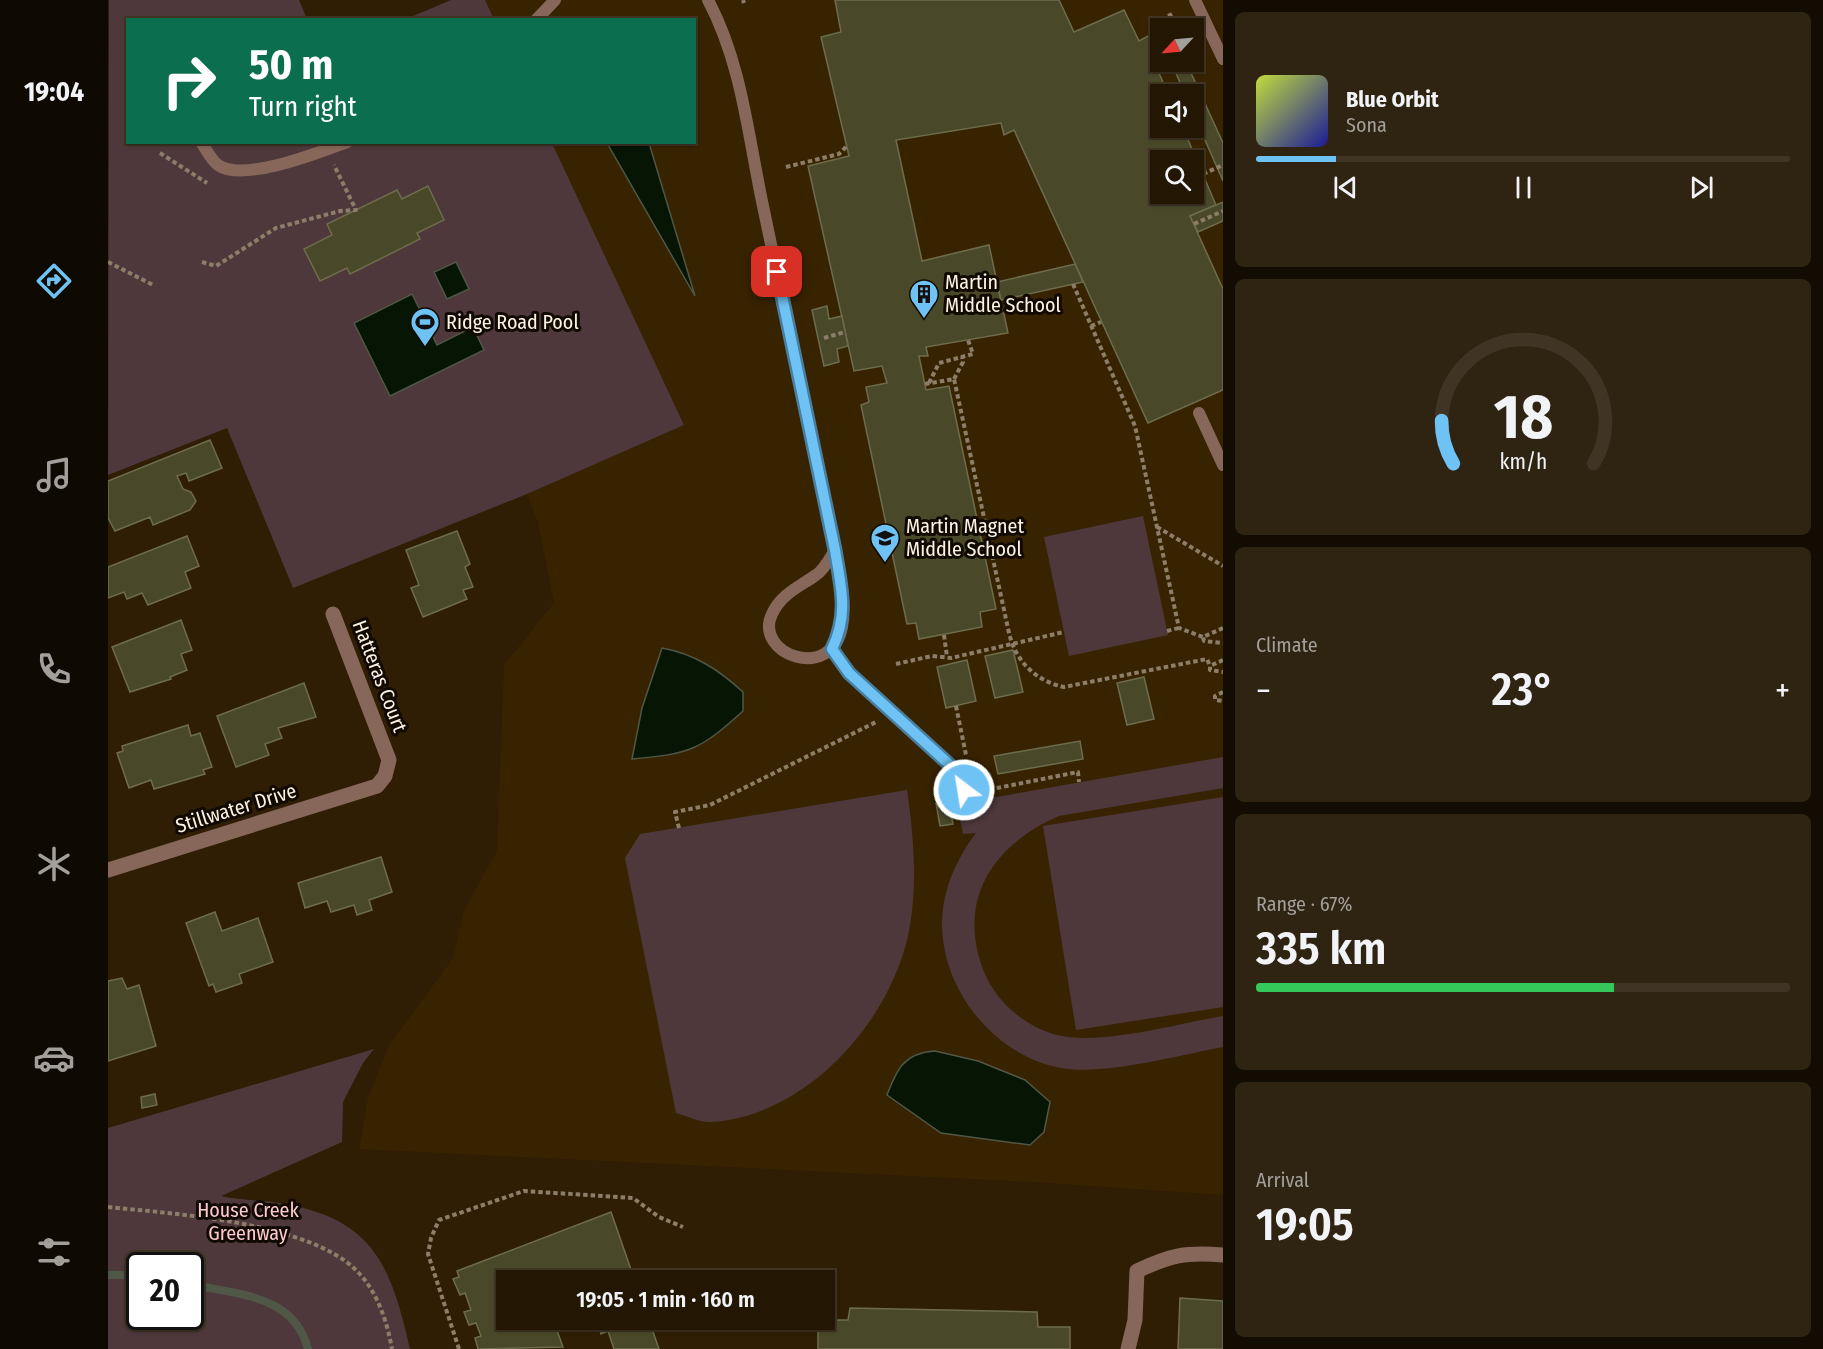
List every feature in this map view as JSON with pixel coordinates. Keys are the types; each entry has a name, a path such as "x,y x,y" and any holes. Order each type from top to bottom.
{"street":[{"name":"Hatteras Court","path":"333,614 389,760 385,776 377,786"},
{"name":"Stillwater Drive","path":"108,870 377,786"},
{"path":"1128,1349 1135,1320 1137,1271 1167,1257 1195,1253 1223,1255"}],"lane":[{"path":"538,18 555,0"},
{"path":"708,0 720,22 738,72 753,156 835,550 844,608 842,630 832,649 818,658 808,659 799,659 782,652 771,633 771,616 779,602 796,586 818,574 835,550"},
{"path":"1195,0 1223,59"},
{"path":"202,144 218,165 239,171 280,164 341,144"},
{"path":"1199,413 1223,465"},
{"path":"832,649 849,673 951,766 971,797"}],"path":[{"path":"786,167 839,154 847,146"},
{"path":"160,153 207,183"},
{"path":"202,262 216,266 276,228 340,211 356,210 334,165"},
{"path":"1204,174 1223,165"},
{"path":"1194,224 1223,211"},
{"path":"108,262 153,285"},
{"path":"1072,284 1135,426 1179,628"},
{"path":"1091,326 1101,322"},
{"path":"824,338 845,332"},
{"path":"954,379 927,384 939,363 973,354 968,340"},
{"path":"962,357 963,362 954,379 1013,645 1020,659 1035,675 1065,687 1207,659 1210,670 1223,672"},
{"path":"1157,527 1223,566"},
{"path":"1167,631 1179,628 1203,638 1204,641 1223,643"},
{"path":"1203,638 1223,628"},
{"path":"896,664 932,656 947,657 1013,645 1064,632"},
{"path":"944,634 947,657"},
{"path":"1210,666 1223,660"},
{"path":"1223,692 1215,696 1215,700 1223,701"},
{"path":"956,706 968,763"},
{"path":"679,828 675,812 710,805 881,719"},
{"path":"971,797 1078,772 1079,782"},
{"path":"459,1349 428,1254 431,1238 439,1220 459,1211 524,1191 633,1198 659,1217 683,1227"},
{"path":"108,1208 270,1230 305,1240 334,1253 356,1269 368,1283 379,1303 392,1349"}],"shaded area":[{"name":"Martin Magnet Middle School","path":"485,0 1223,0 1223,1195 1033,1182 359,1149 368,1097 389,1045 453,958 464,910 497,851 504,665 554,603 538,523 527,494 684,425 552,144 696,144 696,18 494,18"},
{"path":"608,144 649,144 695,296"},
{"path":"456,262 469,289 447,299 434,272"},
{"name":"Ridge Road Pool","path":"412,294 437,345 473,327 484,350 390,396 354,323"},
{"path":"662,648 696,659 725,677 743,692 743,711 716,734 693,748 668,755 632,759 642,708"},
{"path":"935,1051 978,1061 1025,1080 1050,1102 1044,1132 1030,1145 941,1133 887,1095 894,1077 903,1064 916,1055"}],"green space":[{"path":"109,0 299,0 307,18 126,18 126,144 552,144 684,425 527,494 293,588 227,428 108,475"},
{"path":"451,0 485,0 494,18 408,18"},
{"path":"1143,516 1168,635 1069,656 1044,537"},
{"path":"1223,757 1223,788 1059,816 1035,828 998,859 986,878 978,899 974,922 976,946 989,983 1003,1002 1021,1018 1042,1030 1071,1037 1092,1038 1137,1033 1223,1016 1223,1047 1141,1064 1078,1070 1061,1068 1033,1059 1007,1045 985,1026 966,1002 953,976 944,948 942,919 947,889 959,860 976,833 963,834 957,804"},
{"path":"907,790 914,863 913,900 908,936 898,969 882,1001 862,1032 838,1060 810,1084 779,1103 746,1116 711,1122 676,1113 625,858 640,834"},
{"path":"1223,797 1223,1007 1076,1030 1043,826"},
{"name":"House Creek Greenway","path":"374,1049 363,1063 343,1102 342,1142 221,1196 281,1203 319,1213 343,1224 361,1238 376,1254 387,1274 396,1296 410,1349 108,1349 108,1128"}],"building":[{"name":"Martin Middle School","path":"835,0 1059,0 1074,32 1124,10 1139,41 1150,35 1150,72 1159,72 1164,84 1150,84 1150,138 1187,138 1192,150 1150,150 1150,204 1204,204 1204,177 1216,205 1190,216 1223,289 1223,390 1148,423 1014,130 1004,135 1001,123 896,140 922,261 989,245 1008,333 926,347 928,356 919,356 926,390 949,386 996,609 980,612 982,627 919,639 916,623 907,624 861,405 869,402 866,387 887,383 882,366 854,371 808,166 849,156 821,37 841,32"},
{"path":"1175,72 1191,72 1196,84 1181,84"},
{"path":"1204,101 1223,143 1223,181 1204,138"},
{"path":"428,186 444,220 417,233 420,239 350,274 347,268 320,281 304,249 332,235 327,224 397,190 402,199"},
{"path":"1223,202 1223,221 1198,232 1190,216"},
{"path":"1075,264 1083,282 1001,300 997,282"},
{"path":"827,306 829,319 842,316 848,346 837,349 839,362 824,366 812,310"},
{"path":"210,440 222,468 189,481 186,473 177,476 183,489 191,492 196,501 190,510 153,525 150,517 115,531 108,518 108,481"},
{"path":"457,531 470,564 465,567 473,587 463,590 467,599 423,617 411,588 419,585 406,550"},
{"path":"187,536 199,566 185,572 191,588 148,605 142,593 127,599 124,592 108,598 108,567"},
{"path":"181,620 192,650 181,654 187,670 170,677 171,679 130,692 112,647"},
{"path":"1013,650 1023,692 995,698 985,656"},
{"path":"967,660 976,701 946,708 937,667"},
{"path":"1144,677 1154,719 1127,725 1117,683"},
{"path":"304,683 316,717 278,728 282,738 265,744 269,755 236,767 217,716"},
{"path":"188,725 191,736 200,733 212,767 203,770 205,774 154,789 151,780 129,788 117,753 123,751 122,746"},
{"path":"1080,741 1083,759 998,774 994,756"},
{"path":"949,801 953,824 940,826 936,803"},
{"path":"381,857 392,892 369,900 372,910 357,915 354,905 331,912 327,901 305,908 298,883"},
{"path":"215,912 222,931 258,918 273,962 239,974 242,983 216,992 213,984 209,986 186,923"},
{"path":"122,978 127,989 139,985 156,1046 108,1061 108,981"},
{"path":"155,1094 157,1105 142,1108 141,1097"},
{"path":"611,1212 631,1270 496,1270 496,1330 557,1330 563,1347 478,1349 475,1338 481,1336 476,1323 469,1325 464,1312 471,1310 465,1293 460,1295 453,1279 459,1277 457,1271"},
{"path":"1180,1298 1223,1301 1223,1349 1178,1349"},
{"path":"850,1308 1037,1312 1038,1327 1070,1327 1070,1349 818,1349 818,1330 835,1330 835,1320 848,1320"},
{"path":"600,1330 652,1330 659,1349 614,1349 608,1331 601,1334"}],"waterway":[{"path":"108,1275 126,1275"},
{"path":"204,1287 244,1295 277,1307 290,1317 301,1331 308,1349"}],"place":[{"name":"Martin Middle School","path":"924,320"},
{"name":"Ridge Road Pool","path":"425,348"},
{"name":"Martin Magnet Middle School","path":"885,564"}],"route":[{"path":"777,272 835,550 844,608 842,630 832,649 849,673 951,766 960,777 964,790"}]}
